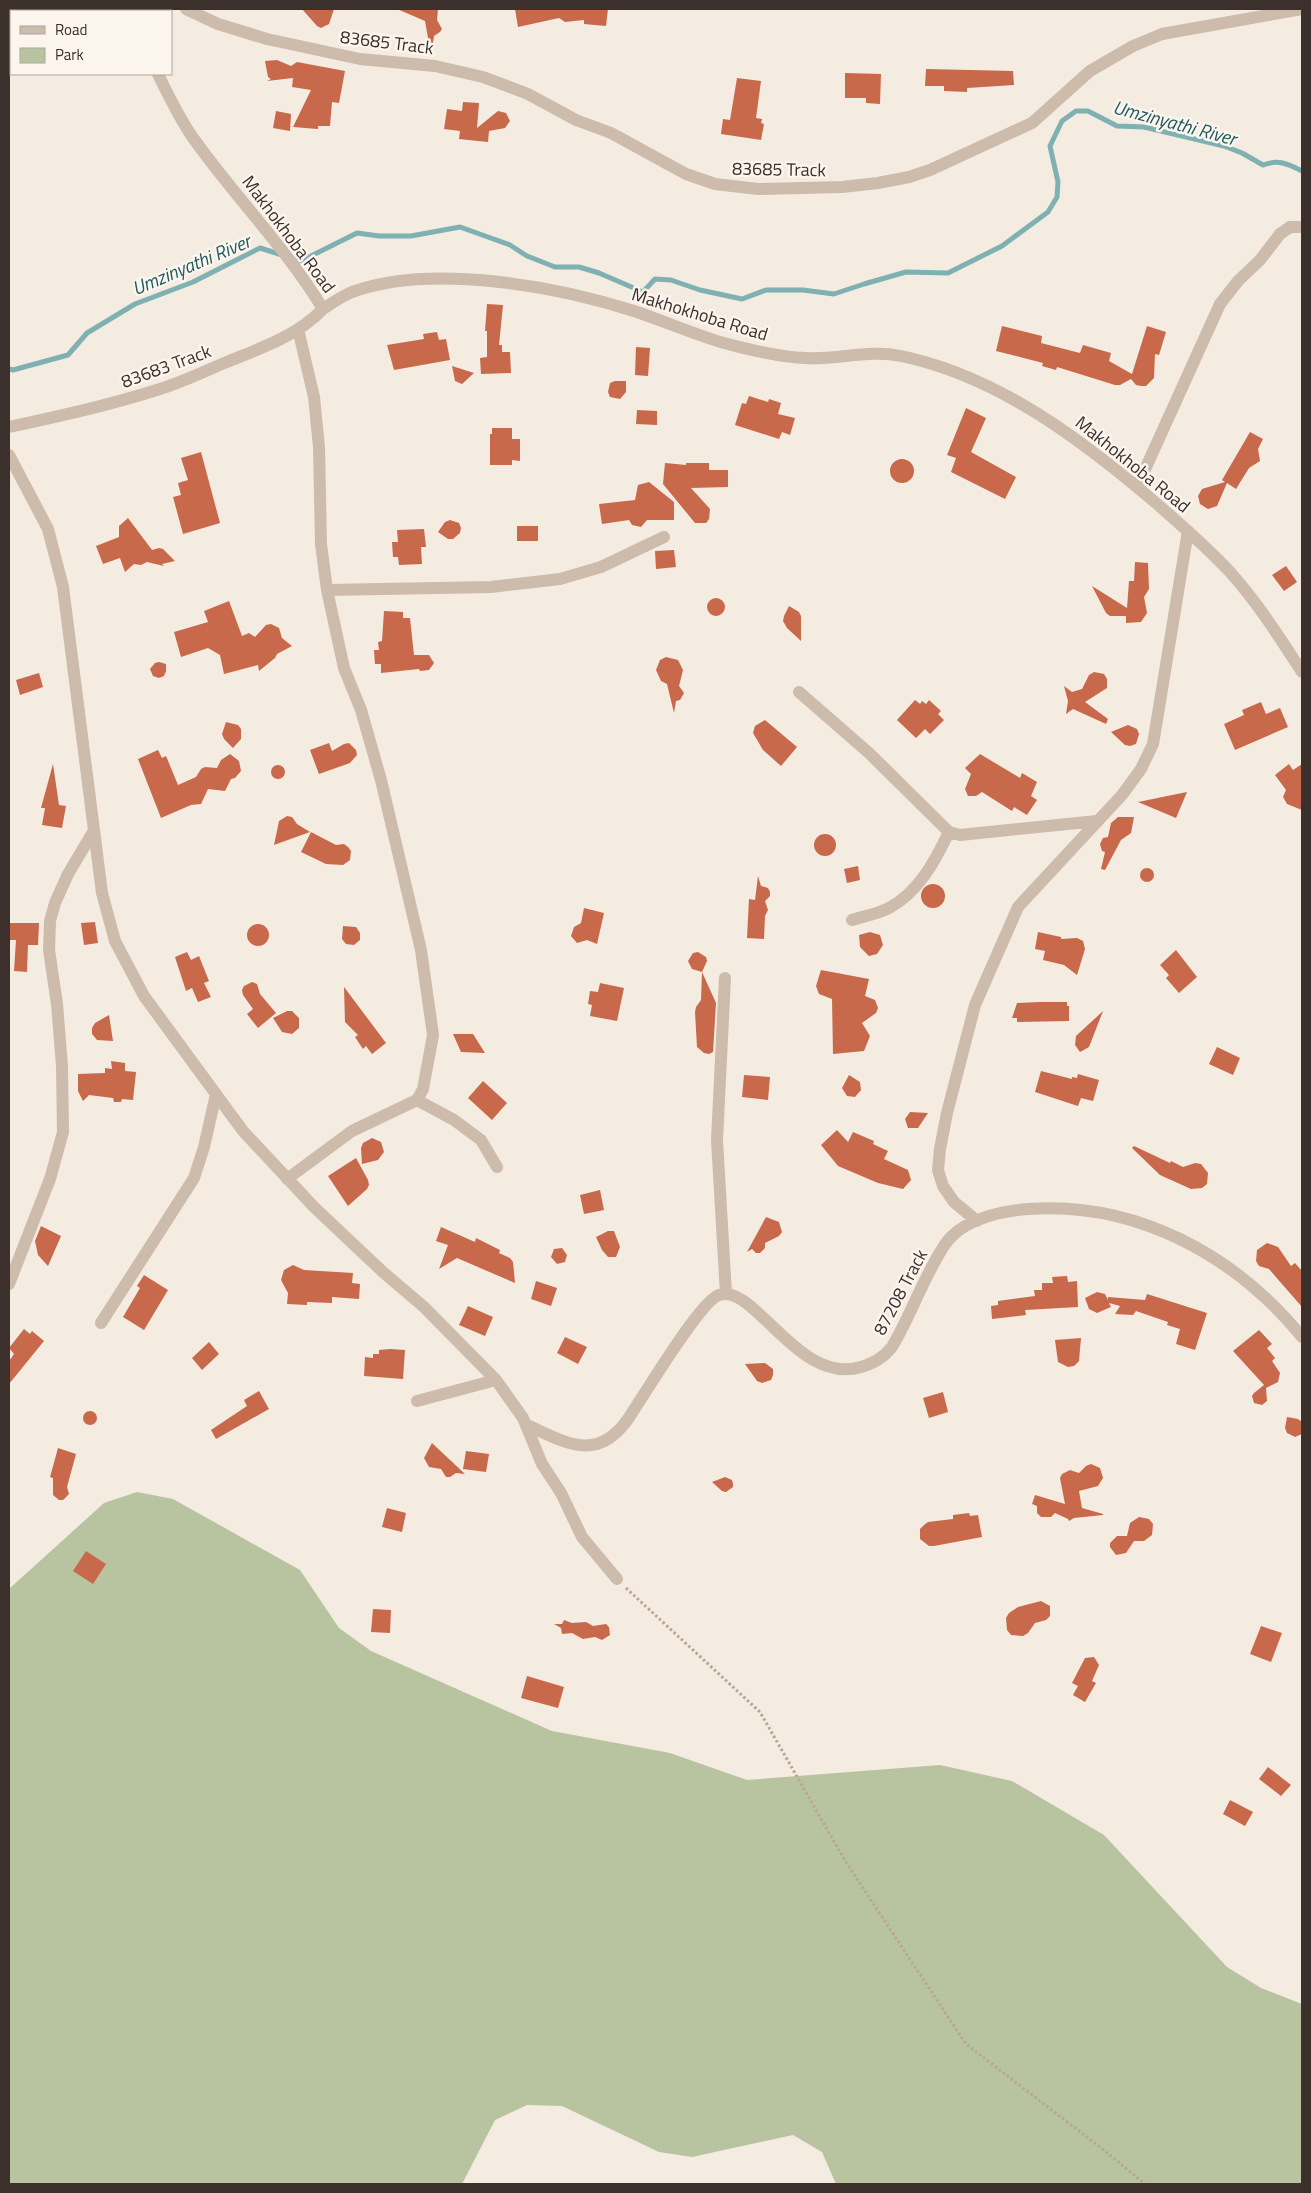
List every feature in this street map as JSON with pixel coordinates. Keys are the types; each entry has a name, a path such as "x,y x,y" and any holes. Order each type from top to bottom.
{"street":[{"name":"83685 Track","path":"186,9 218,24 266,39 360,59 435,66 483,77 528,94 576,120 611,133 686,174 715,184 758,189 842,187 878,183 930,170 1032,123 1090,71 1133,46 1162,34 1261,12 1302,9"},
{"name":"Makhokhoba Road","path":"158,75 172,105 191,134 304,277 323,309 351,292 398,282 436,279 500,282 594,299 721,342 762,353 808,358 886,353 906,357 965,377 1000,393 1050,421 1090,448 1188,531 1231,573 1274,630 1302,672"},
{"path":"1137,487 1202,338 1220,304 1260,260 1280,234 1290,227 1302,227"},
{"name":"83683 Track","path":"9,427 98,407 162,388 267,346 312,320 323,309"},
{"path":"287,1179 352,1131 417,1100 423,1089 433,1036 421,950 381,780 361,710 344,668 327,590 321,544 319,447 314,397 298,329"},
{"path":"9,455 38,507 48,529 56,555 66,612 102,893 115,941 122,958 144,996 243,1131 287,1179 384,1273 437,1319 511,1398 527,1425 542,1464 562,1493 582,1537 617,1579"},
{"path":"976,1221 954,1202 943,1186 938,1170 947,1112 975,1005 1018,907 1122,795 1141,769 1153,744 1188,531"},
{"path":"327,590 491,587 560,579 601,567 664,537"},
{"path":"799,692 869,753 909,791 935,821 949,832 960,835 1097,822"},
{"path":"9,1284 50,1179 63,1132 62,1066 57,1004 49,950 50,921 55,903 68,874 93,832"},
{"path":"852,920 888,909 905,898 922,880 937,858 949,832"},
{"path":"527,1425 576,1446 599,1444 610,1439 628,1419 695,1317 710,1300 719,1294 726,1294 717,1140 725,978"},
{"path":"101,1323 194,1178 204,1147 216,1094"},
{"path":"417,1100 454,1120 481,1140 497,1167"},
{"name":"87208 Track","path":"726,1294 736,1295 747,1302 794,1348 827,1366 851,1370 876,1362 886,1355 898,1336 919,1289 941,1250 951,1237 976,1221 998,1213 1038,1208 1109,1214 1151,1226 1181,1239 1245,1279 1288,1319 1302,1337"},
{"path":"417,1401 496,1380"}],"path":[{"path":"617,1579 760,1712 847,1864 966,2044 1105,2150 1145,2184"}],"green space":[{"path":"137,1492 173,1499 300,1570 339,1628 371,1651 552,1731 670,1753 747,1780 940,1765 1012,1781 1104,1835 1227,1967 1261,1988 1302,2004 1302,2184 836,2184 822,2152 793,2135 692,2157 659,2152 562,2106 527,2105 495,2120 462,2184 9,2184 9,1589 104,1503"}],"building":[{"path":"302,9 334,9 329,24 321,28"},
{"path":"397,9 438,9 437,20 442,29 434,36 432,49 430,49 425,21"},
{"path":"515,9 608,9 606,26 584,24 584,20 565,22 559,18 518,27"},
{"path":"277,60 291,66 297,62 345,71 339,103 332,102 330,126 318,126 318,129 293,127 311,90 292,87 293,78 267,81 271,79 268,77 265,61"},
{"path":"926,69 1013,71 1014,85 967,88 967,92 944,91 944,86 925,86"},
{"path":"845,73 881,74 880,104 866,103 866,98 845,98"},
{"path":"737,78 761,81 756,118 762,119 761,123 764,124 761,140 721,134 723,119 730,120"},
{"path":"463,102 479,103 477,128 498,111 506,113 510,121 505,128 489,131 488,142 459,139 460,131 444,129 447,109 462,111"},
{"path":"276,111 291,114 290,131 273,128"},
{"path":"487,304 503,305 499,345 502,345 502,352 510,352 511,373 481,374 480,358 487,357 487,331 485,331"},
{"path":"1002,326 1042,336 1041,343 1080,353 1083,345 1111,353 1109,361 1132,374 1147,326 1166,332 1159,355 1155,354 1154,378 1146,386 1141,386 1136,385 1131,379 1120,385 1115,385 1057,367 1056,370 1042,366 1043,363 996,351"},
{"path":"437,332 439,340 446,339 450,360 394,370 387,345 424,339 423,334"},
{"path":"636,347 650,348 648,376 635,375"},
{"path":"452,366 474,373 462,384 455,381"},
{"path":"626,381 626,392 620,399 610,397 608,392 610,383"},
{"path":"749,396 768,402 769,399 781,403 778,414 795,418 790,435 782,432 779,439 735,425 742,403 746,404"},
{"path":"966,408 986,418 971,452 1016,477 1005,499 951,472 956,458 947,455"},
{"path":"637,410 657,411 657,425 636,424"},
{"path":"492,428 512,428 512,439 520,439 520,461 512,460 512,465 490,465 490,434 492,434"},
{"path":"1250,432 1263,439 1258,449 1260,461 1249,468 1236,489 1227,483 1217,506 1208,509 1200,504 1198,496 1202,489 1225,482 1222,480"},
{"path":"201,452 220,523 183,534 173,497 181,495 178,483 188,480 181,458"},
{"path":"902,459 907,460 913,466 913,476 907,482 902,483 897,482 891,476 890,471 891,466 897,460"},
{"path":"665,463 686,465 686,463 709,463 709,470 728,470 728,487 691,488 710,509 709,519 706,523 695,523 663,484"},
{"path":"649,482 674,502 674,520 647,520 641,527 632,525 629,520 602,524 599,504 635,500 638,485"},
{"path":"128,518 152,550 163,549 175,561 162,564 164,566 147,562 141,565 134,564 125,572 120,558 103,564 96,546 119,537 119,526"},
{"path":"450,520 459,523 461,528 460,533 453,539 448,539 438,532 445,522"},
{"path":"517,526 538,526 538,541 517,541"},
{"path":"424,529 426,547 421,547 422,564 399,565 398,557 393,557 392,542 398,542 397,530"},
{"path":"674,550 676,567 656,569 655,551"},
{"path":"1135,562 1148,563 1149,589 1144,597 1147,613 1141,622 1126,623 1126,616 1110,616 1106,613 1092,586 1127,608 1129,581 1134,581"},
{"path":"1286,566 1297,582 1284,591 1272,575"},
{"path":"712,598 720,598 725,603 723,614 712,616 707,611 707,603"},
{"path":"229,601 242,636 249,633 255,637 266,625 271,624 279,628 282,638 292,646 277,654 275,658 259,671 258,665 224,674 220,655 208,648 181,657 174,632 208,622 204,611"},
{"path":"789,606 799,612 801,616 801,641 787,628 783,621"},
{"path":"384,611 403,612 403,618 410,618 414,655 429,655 434,663 429,670 420,671 419,669 381,673 381,664 375,664 374,650 379,650 378,642 382,641"},
{"path":"666,657 678,660 683,670 679,686 684,693 680,700 676,701 674,713 667,684 661,681 656,670 660,660"},
{"path":"155,663 166,664 166,671 164,676 159,678 153,676 150,669"},
{"path":"1094,672 1104,674 1107,679 1107,688 1085,702 1108,719 1106,724 1073,709 1066,714 1068,701 1064,686 1072,692 1082,689 1089,675"},
{"path":"39,673 43,687 20,695 16,680"},
{"path":"915,700 920,704 922,701 926,704 929,700 941,711 938,714 944,720 930,734 925,729 916,738 897,720"},
{"path":"1261,702 1266,714 1280,708 1288,727 1235,750 1224,724 1244,715 1242,710"},
{"path":"765,720 797,747 781,766 763,750 753,733 755,726"},
{"path":"226,722 238,725 241,729 241,739 233,748 224,739 222,734"},
{"path":"1128,725 1137,729 1139,734 1136,744 1130,746 1125,745 1111,732"},
{"path":"329,743 332,751 349,743 356,750 357,755 350,763 319,774 310,750"},
{"path":"158,750 162,758 166,756 178,785 196,777 201,769 205,767 217,768 221,760 230,754 239,761 241,771 235,778 231,779 225,791 208,789 201,804 191,805 161,818 138,759"},
{"path":"980,754 1020,778 1022,773 1037,782 1031,796 1037,800 1027,815 1014,807 1012,811 982,792 976,796 968,796 965,789 971,774 965,768"},
{"path":"53,764 59,805 66,806 62,828 42,825 45,808 41,808"},
{"path":"1289,764 1293,770 1302,764 1302,810 1287,804 1283,797 1286,790 1275,775"},
{"path":"275,765 281,765 285,772 281,779 275,779 271,775 271,769"},
{"path":"1187,792 1176,818 1138,802"},
{"path":"287,816 292,817 297,824 310,832 274,845 279,821"},
{"path":"1118,817 1134,817 1131,833 1121,840 1105,870 1101,869 1105,852 1102,851 1100,844 1103,838 1108,837 1111,823"},
{"path":"311,832 336,845 344,844 351,851 350,860 343,865 326,864 301,852"},
{"path":"825,834 833,837 836,845 833,853 825,856 817,853 814,845 817,837"},
{"path":"858,866 860,880 847,883 844,869"},
{"path":"1144,868 1150,868 1154,875 1150,882 1144,882 1140,878 1140,872"},
{"path":"758,876 761,886 768,888 770,892 770,896 765,901 768,910 765,916 764,939 747,938 749,899 755,900"},
{"path":"933,884 941,888 945,896 941,904 933,908 925,904 921,896 925,888"},
{"path":"584,908 604,913 597,944 587,940 577,943 571,936 574,927 581,923"},
{"path":"95,922 98,943 84,945 81,923"},
{"path":"9,923 39,923 38,945 28,945 27,972 14,971 16,940 9,940"},
{"path":"254,924 262,924 269,931 269,939 262,946 254,946 247,939 247,931"},
{"path":"343,926 356,927 360,933 360,940 354,945 346,944 342,939"},
{"path":"870,932 880,935 883,945 877,954 869,956 860,947 859,935"},
{"path":"1038,932 1061,937 1061,939 1077,938 1083,941 1085,949 1077,975 1064,965 1043,960 1045,951 1035,949"},
{"path":"1176,950 1197,977 1179,993 1166,978 1169,975 1160,965"},
{"path":"187,952 191,960 199,956 209,981 204,983 211,997 198,1002 192,988 186,991 175,957"},
{"path":"698,952 706,957 707,961 702,972 692,969 688,961 693,953"},
{"path":"821,970 869,979 865,996 875,1000 878,1008 876,1013 862,1023 870,1036 864,1051 833,1054 832,999 819,994 816,986"},
{"path":"702,972 716,1003 713,1052 709,1054 704,1053 697,1047 695,1012 701,1000"},
{"path":"252,982 257,984 260,994 276,1013 258,1028 247,1014 253,1009 243,995 242,990 244,986"},
{"path":"600,983 624,988 617,1021 590,1016 592,1005 588,1004 590,991 598,992"},
{"path":"344,987 386,1043 372,1054 366,1046 363,1049 355,1037 358,1035 345,1022"},
{"path":"1067,1002 1067,1006 1069,1006 1069,1021 1017,1022 1017,1018 1012,1018 1017,1003"},
{"path":"287,1011 292,1011 299,1018 299,1028 292,1034 282,1032 273,1018"},
{"path":"1103,1011 1089,1047 1080,1052 1075,1045 1076,1036"},
{"path":"109,1015 113,1041 97,1040 92,1034 92,1028 95,1023"},
{"path":"453,1034 473,1034 485,1053 461,1052"},
{"path":"1217,1047 1240,1058 1233,1075 1209,1064"},
{"path":"111,1061 125,1063 125,1071 136,1072 133,1100 122,1099 121,1102 114,1102 113,1098 89,1095 83,1101 78,1091 78,1074 105,1073 105,1068 112,1069"},
{"path":"1041,1071 1072,1079 1072,1077 1077,1078 1078,1074 1099,1080 1093,1101 1081,1098 1078,1106 1035,1092"},
{"path":"744,1075 770,1077 768,1100 742,1097"},
{"path":"849,1075 860,1082 861,1090 855,1097 847,1096 842,1088"},
{"path":"483,1081 507,1103 492,1120 468,1098"},
{"path":"910,1112 928,1113 918,1128 908,1128 905,1119"},
{"path":"837,1130 848,1142 853,1132 874,1141 873,1144 888,1151 884,1159 908,1170 911,1180 903,1189 878,1183 838,1166 821,1145"},
{"path":"372,1138 381,1142 384,1152 378,1160 362,1164 361,1148 363,1143"},
{"path":"1134,1146 1183,1167 1195,1163 1201,1164 1208,1173 1207,1184 1202,1188 1191,1189 1160,1175 1132,1148"},
{"path":"356,1158 369,1185 348,1206 328,1176"},
{"path":"600,1190 604,1210 584,1214 580,1195"},
{"path":"766,1217 779,1222 782,1232 779,1236 765,1243 765,1248 760,1253 756,1253 752,1249 747,1252"},
{"path":"41,1226 61,1236 48,1266 38,1255 35,1241"},
{"path":"441,1227 475,1242 476,1238 500,1250 499,1253 510,1258 513,1262 515,1283 457,1258 439,1269 448,1245 436,1241"},
{"path":"608,1231 614,1231 620,1247 616,1257 608,1257 602,1250 596,1237"},
{"path":"1267,1243 1278,1247 1291,1266 1295,1263 1302,1271 1302,1307 1269,1269 1259,1266 1256,1261 1257,1250"},
{"path":"562,1248 567,1255 565,1262 557,1264 551,1257 554,1249"},
{"path":"293,1265 304,1270 353,1273 352,1283 360,1284 359,1299 332,1297 332,1303 307,1302 307,1305 287,1304 288,1293 281,1280 284,1270"},
{"path":"144,1275 168,1290 144,1330 123,1317 140,1288 137,1286"},
{"path":"1067,1276 1068,1282 1077,1281 1078,1307 1025,1310 1026,1315 992,1319 991,1306 998,1305 998,1301 1035,1296 1034,1290 1042,1290 1042,1283 1053,1283 1052,1277"},
{"path":"536,1281 557,1288 551,1306 531,1299"},
{"path":"1097,1292 1105,1294 1108,1300 1108,1297 1145,1300 1147,1294 1207,1313 1195,1350 1176,1344 1180,1329 1167,1325 1168,1322 1136,1311 1133,1315 1115,1314 1120,1306 1109,1303 1111,1307 1097,1313 1089,1309 1085,1298"},
{"path":"468,1306 493,1317 485,1336 459,1325"},
{"path":"24,1329 30,1334 32,1331 44,1341 9,1384 9,1361 14,1354 9,1348"},
{"path":"1259,1330 1272,1344 1267,1348 1275,1358 1272,1361 1280,1373 1278,1382 1266,1388 1267,1401 1262,1405 1254,1403 1252,1396 1264,1385 1233,1351"},
{"path":"565,1337 587,1347 578,1364 557,1353"},
{"path":"1081,1338 1079,1361 1074,1366 1068,1367 1058,1362 1055,1340"},
{"path":"209,1342 219,1354 202,1370 192,1358"},
{"path":"379,1350 405,1350 403,1379 364,1376 365,1357 373,1358 373,1354 379,1354"},
{"path":"765,1363 773,1369 773,1375 771,1380 762,1383 757,1381 745,1364"},
{"path":"259,1391 269,1409 216,1439 211,1430 247,1406 244,1400"},
{"path":"943,1392 948,1412 929,1418 923,1398"},
{"path":"87,1411 93,1411 97,1418 93,1425 87,1425 83,1421 83,1415"},
{"path":"1287,1417 1298,1419 1302,1422 1302,1434 1295,1437 1287,1433 1285,1428"},
{"path":"432,1443 465,1474 456,1473 446,1477 441,1469 429,1467 424,1458"},
{"path":"58,1448 76,1454 67,1487 69,1494 63,1500 59,1500 53,1495 53,1478 50,1477"},
{"path":"466,1451 489,1454 486,1472 463,1469"},
{"path":"1091,1464 1100,1468 1103,1478 1098,1486 1079,1491 1082,1508 1103,1515 1074,1518 1069,1521 1055,1513 1051,1517 1041,1517 1037,1513 1037,1506 1032,1504 1035,1495 1065,1504 1060,1478 1062,1474 1070,1470 1079,1473"},
{"path":"725,1477 732,1480 733,1484 733,1487 726,1492 722,1491 712,1482"},
{"path":"387,1508 406,1513 402,1532 382,1527"},
{"path":"969,1513 970,1516 978,1515 982,1537 934,1546 929,1546 920,1539 920,1529 928,1522 953,1519 953,1515"},
{"path":"1139,1517 1149,1519 1153,1524 1152,1535 1144,1541 1134,1541 1126,1553 1116,1555 1110,1547 1110,1543 1117,1536 1127,1536 1130,1523"},
{"path":"86,1551 106,1564 93,1584 73,1571"},
{"path":"1041,1601 1050,1606 1050,1616 1046,1620 1035,1623 1028,1633 1023,1636 1011,1635 1007,1630 1006,1618 1009,1613 1018,1607"},
{"path":"373,1609 391,1610 390,1633 371,1632"},
{"path":"564,1620 572,1623 586,1622 593,1626 606,1624 609,1627 610,1635 602,1640 595,1637 583,1639 572,1633 562,1634 561,1628 554,1624 562,1624"},
{"path":"1261,1626 1282,1633 1271,1662 1250,1654"},
{"path":"1094,1657 1099,1665 1092,1681 1096,1683 1085,1702 1073,1695 1078,1686 1072,1683 1085,1658"},
{"path":"527,1676 564,1687 558,1708 521,1698"},
{"path":"1268,1767 1291,1785 1281,1796 1259,1779"},
{"path":"1230,1800 1253,1812 1245,1826 1223,1814"}],"waterway":[{"name":"Umzinyathi River","path":"292,258 301,261 357,233 379,236 411,236 460,227 510,245 527,256 555,267 579,267 599,273 643,292 655,279 671,280 700,290 742,299 766,290 803,290 834,294 906,272 948,273 1002,246 1048,212 1057,197 1058,182 1050,146 1062,121 1076,111 1088,111 1117,126 1144,127 1224,146 1242,153 1263,165 1279,162 1302,171"},
{"name":"Umzinyathi River","path":"9,369 13,370 68,355 87,333 135,304 193,282 260,248 282,255"}]}
